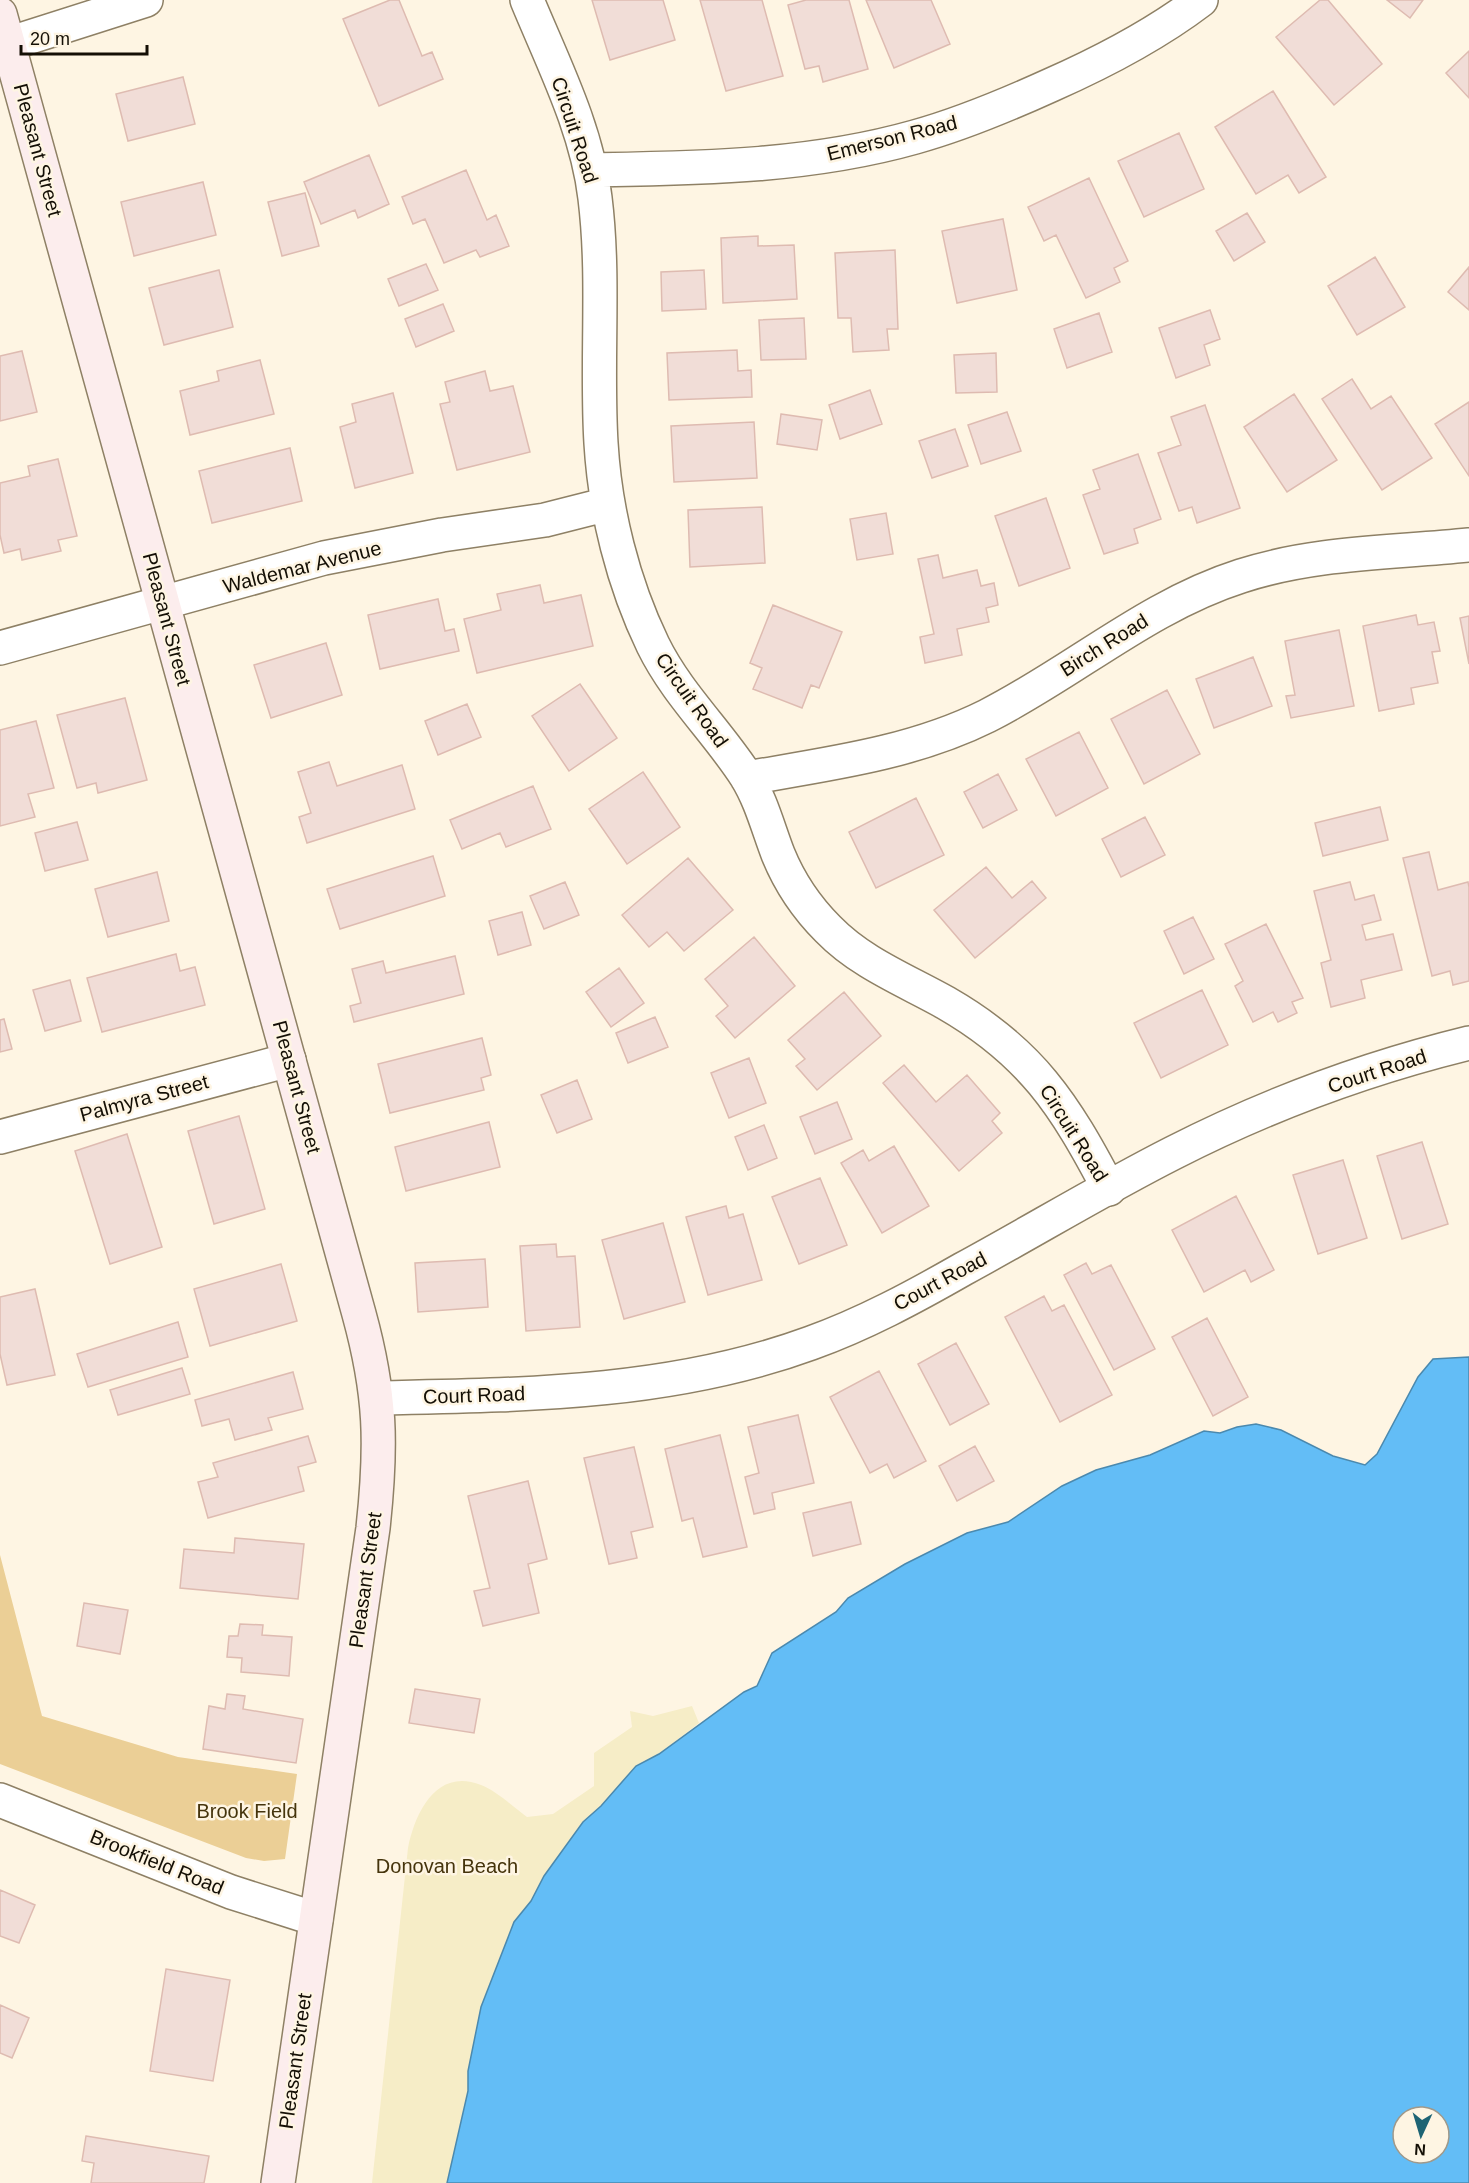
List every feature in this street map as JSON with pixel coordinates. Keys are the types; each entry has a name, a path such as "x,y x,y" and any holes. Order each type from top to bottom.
{"main road":[{"name":"Pleasant Street","path":"3,35 289,1059 367,1345 377,1398 380,1448 375,1505 278,2183"}],"street":[{"path":"3,35 146,0"},
{"name":"Circuit Road","path":"527,0 567,95 591,170 598,237 600,420 608,504 623,565 654,646 685,697 747,778 786,871 817,917 856,953 966,1016 1027,1064 1060,1103 1109,1189"},
{"name":"Emerson Road","path":"591,170 708,168 778,162 865,149 914,138 979,116 1085,70 1143,38 1201,0"},
{"name":"Waldemar Avenue","path":"0,648 324,558 442,535 545,520 608,504"},
{"name":"Birch Road","path":"747,778 882,753 963,727 1038,687 1143,619 1190,595 1240,576 1330,556 1469,545"},
{"name":"Court Road","path":"377,1398 586,1390 672,1378 773,1356 841,1332 907,1301 1183,1149 1300,1097 1410,1058 1469,1043"},
{"name":"Palmyra Street","path":"0,1137 289,1059"},
{"name":"Brookfield Road","path":"0,1800 231,1892 316,1919"}],"green space":[{"name":"Brook Field","path":"0,1555 42,1716 178,1757 297,1774 285,1859 264,1861 246,1858 0,1764"}],"sand":[{"name":"Donovan Beach","path":"692,1706 699,1723 659,1754 636,1766 601,1806 583,1822 544,1876 531,1901 514,1922 481,2007 468,2071 468,2091 447,2183 372,2183 408,1848 416,1820 431,1796 452,1782 466,1781 493,1791 527,1817 553,1814 594,1786 594,1753 632,1727 630,1711 653,1716"}],"water":[{"path":"1469,1357 1469,2183 447,2183 468,2091 468,2071 481,2007 514,1922 531,1901 544,1876 583,1822 601,1806 636,1766 659,1754 744,1692 757,1686 772,1653 836,1612 848,1598 905,1564 967,1533 1008,1522 1062,1486 1096,1470 1150,1455 1204,1431 1220,1433 1256,1424 1281,1430 1333,1456 1365,1465 1377,1454 1418,1377 1433,1359"}],"building":[{"path":"390,0 399,0 422,56 432,52 443,79 379,106 343,19"},
{"path":"592,0 663,0 675,40 610,60"},
{"path":"700,0 762,0 783,76 726,91"},
{"path":"806,0 849,0 868,69 823,82 819,66 805,69 788,5"},
{"path":"866,0 931,0 950,44 894,68"},
{"path":"1320,0 1328,0 1382,64 1334,105 1276,37"},
{"path":"1387,0 1423,0 1410,18"},
{"path":"1469,51 1469,98 1446,73"},
{"path":"183,77 195,124 128,141 116,94"},
{"path":"1273,91 1326,177 1299,193 1288,175 1256,194 1215,127"},
{"path":"1179,133 1204,189 1144,217 1118,161"},
{"path":"369,155 389,204 358,218 355,210 321,224 304,182"},
{"path":"466,170 487,220 496,215 509,246 480,257 476,250 444,263 425,219 413,224 402,197"},
{"path":"1089,178 1128,261 1114,268 1120,282 1086,298 1056,235 1044,241 1028,207"},
{"path":"203,182 216,235 134,256 121,202"},
{"path":"305,193 319,246 282,256 268,202"},
{"path":"1247,213 1265,242 1234,261 1216,231"},
{"path":"1003,219 1017,290 957,303 942,231"},
{"path":"758,236 758,246 794,245 797,299 723,303 721,238"},
{"path":"895,250 898,329 887,329 889,350 853,352 851,318 838,318 835,253"},
{"path":"1375,257 1405,307 1357,335 1328,286"},
{"path":"426,264 438,290 399,306 388,279"},
{"path":"1469,267 1469,310 1448,292"},
{"path":"219,270 233,327 164,345 149,288"},
{"path":"704,270 706,309 662,311 661,272"},
{"path":"443,304 454,331 416,347 405,319"},
{"path":"1210,310 1220,339 1204,345 1210,365 1176,378 1159,328"},
{"path":"1099,313 1112,352 1067,368 1054,329"},
{"path":"804,318 806,359 761,360 759,320"},
{"path":"737,350 738,371 751,370 752,397 669,400 667,353"},
{"path":"22,351 37,412 0,421 0,356"},
{"path":"996,353 997,392 956,393 954,355"},
{"path":"260,360 274,414 190,435 180,391 219,381 217,371"},
{"path":"485,371 490,391 513,386 530,452 457,470 440,404 450,402 445,382"},
{"path":"1352,379 1371,409 1391,396 1432,458 1382,490 1322,399"},
{"path":"870,390 882,424 840,439 829,405"},
{"path":"393,393 413,473 355,488 340,427 356,422 352,404"},
{"path":"1294,394 1337,460 1287,492 1244,427"},
{"path":"1469,402 1469,476 1435,424"},
{"path":"1205,405 1240,508 1197,523 1192,507 1179,511 1158,453 1181,445 1171,417"},
{"path":"1007,412 1021,451 981,464 968,425"},
{"path":"781,414 822,420 817,450 777,444"},
{"path":"754,422 757,478 674,482 671,426"},
{"path":"955,429 968,466 932,478 919,441"},
{"path":"290,448 302,501 212,523 199,471"},
{"path":"1138,454 1161,519 1134,529 1138,543 1104,554 1083,495 1100,489 1093,470"},
{"path":"58,459 77,536 58,540 61,551 22,560 20,549 4,553 0,535 0,483 30,476 28,466"},
{"path":"1046,498 1070,568 1019,586 995,516"},
{"path":"762,507 765,563 690,567 688,510"},
{"path":"886,513 893,554 857,560 850,519"},
{"path":"938,555 943,578 977,570 981,586 994,583 998,605 986,608 989,622 957,629 962,655 925,663 920,637 934,634 918,559"},
{"path":"540,585 544,603 581,595 593,646 477,673 464,619 501,610 497,594"},
{"path":"438,599 445,631 454,629 459,651 380,669 368,615"},
{"path":"773,605 842,632 819,688 811,685 802,708 753,689 762,668 750,663"},
{"path":"1416,615 1418,625 1434,622 1440,651 1432,652 1438,683 1411,688 1414,704 1379,711 1363,626"},
{"path":"1469,616 1469,664 1460,618"},
{"path":"1339,630 1354,706 1291,718 1286,696 1295,695 1285,641"},
{"path":"326,643 342,695 271,718 254,665"},
{"path":"1253,657 1272,706 1214,728 1196,679"},
{"path":"580,684 617,738 569,771 532,716"},
{"path":"1167,690 1200,754 1144,784 1111,719"},
{"path":"125,698 147,780 98,793 96,783 77,788 57,715"},
{"path":"467,704 481,737 438,755 425,721"},
{"path":"36,721 54,788 28,794 35,817 0,826 0,730"},
{"path":"1079,732 1108,788 1056,816 1026,759"},
{"path":"329,762 337,786 402,765 415,809 307,843 299,817 311,813 298,772"},
{"path":"643,772 680,827 627,864 589,809"},
{"path":"998,774 1017,810 983,828 964,792"},
{"path":"533,786 551,829 506,847 500,833 462,849 450,820"},
{"path":"916,798 944,855 876,888 849,832"},
{"path":"1380,807 1388,840 1323,856 1315,823"},
{"path":"1145,817 1165,855 1121,877 1102,839"},
{"path":"77,822 88,860 45,871 35,833"},
{"path":"1429,852 1438,890 1468,882 1469,887 1469,981 1453,985 1450,971 1432,976 1403,858"},
{"path":"433,856 445,896 340,929 327,889"},
{"path":"688,858 733,910 684,951 667,932 649,947 622,915"},
{"path":"986,867 1012,898 1032,881 1046,898 975,958 934,910"},
{"path":"157,872 169,921 108,937 95,889"},
{"path":"565,882 579,915 544,929 530,896"},
{"path":"1350,882 1355,900 1374,895 1381,920 1362,925 1366,940 1393,934 1402,970 1361,980 1365,998 1331,1007 1321,963 1331,960 1314,891"},
{"path":"522,912 531,945 498,955 489,921"},
{"path":"1193,917 1214,959 1184,974 1164,931"},
{"path":"1266,924 1303,998 1292,1002 1297,1013 1278,1022 1273,1012 1253,1022 1235,986 1243,981 1225,944"},
{"path":"754,937 795,986 735,1038 716,1016 728,1006 705,979"},
{"path":"176,954 180,971 195,967 205,1005 102,1032 87,978"},
{"path":"455,956 464,994 354,1022 350,1006 361,1003 352,969 383,961 386,973"},
{"path":"619,968 644,1003 611,1027 586,992"},
{"path":"70,980 81,1021 45,1031 33,990"},
{"path":"1202,990 1228,1045 1161,1078 1134,1023"},
{"path":"844,992 881,1036 817,1090 796,1066 805,1059 788,1040"},
{"path":"655,1017 668,1047 628,1063 616,1033"},
{"path":"4,1019 12,1049 0,1052 0,1020"},
{"path":"482,1038 491,1075 481,1078 484,1090 390,1113 378,1064"},
{"path":"749,1058 766,1103 729,1118 711,1073"},
{"path":"904,1065 936,1102 967,1075 1000,1113 992,1121 1002,1133 959,1171 883,1083"},
{"path":"577,1080 592,1119 557,1133 541,1095"},
{"path":"837,1102 852,1139 815,1154 800,1117"},
{"path":"239,1116 265,1209 214,1224 188,1131"},
{"path":"489,1122 500,1167 406,1191 395,1147"},
{"path":"764,1125 777,1158 748,1170 735,1137"},
{"path":"127,1134 162,1247 110,1264 75,1151"},
{"path":"1422,1142 1448,1224 1402,1239 1377,1156"},
{"path":"894,1146 929,1206 882,1233 841,1163 863,1150 869,1161"},
{"path":"1343,1160 1367,1238 1318,1254 1293,1175"},
{"path":"820,1178 847,1245 799,1264 772,1197"},
{"path":"1236,1196 1274,1270 1251,1282 1245,1270 1204,1292 1172,1230"},
{"path":"726,1206 729,1218 743,1214 762,1280 708,1295 686,1217"},
{"path":"663,1223 685,1302 624,1319 602,1240"},
{"path":"556,1244 557,1257 575,1256 580,1327 526,1331 520,1246"},
{"path":"485,1259 488,1307 418,1312 415,1263"},
{"path":"1086,1263 1092,1274 1111,1265 1155,1349 1114,1370 1064,1275"},
{"path":"281,1264 297,1321 210,1346 194,1289"},
{"path":"35,1289 55,1375 7,1385 0,1354 0,1297"},
{"path":"1044,1296 1052,1311 1064,1305 1112,1395 1060,1422 1005,1317"},
{"path":"1207,1318 1248,1397 1213,1416 1172,1337"},
{"path":"178,1322 188,1357 88,1387 77,1354"},
{"path":"956,1343 989,1404 950,1425 918,1364"},
{"path":"182,1368 190,1394 118,1415 110,1390"},
{"path":"879,1371 926,1461 894,1478 887,1464 870,1473 830,1397"},
{"path":"293,1372 303,1409 268,1418 272,1430 235,1440 229,1419 202,1426 195,1400"},
{"path":"798,1415 814,1483 772,1493 775,1509 754,1514 745,1477 759,1473 748,1427"},
{"path":"720,1435 747,1547 703,1557 693,1518 682,1521 665,1449"},
{"path":"308,1436 316,1462 298,1467 304,1491 208,1518 198,1482 218,1477 213,1463"},
{"path":"975,1446 994,1481 957,1501 939,1466"},
{"path":"634,1447 653,1527 631,1532 637,1558 609,1564 584,1458"},
{"path":"528,1481 547,1559 528,1564 539,1613 483,1626 474,1591 490,1588 468,1496"},
{"path":"851,1502 861,1544 813,1556 803,1513"},
{"path":"235,1538 304,1544 298,1599 180,1588 184,1549 234,1553"},
{"path":"84,1603 128,1610 120,1654 77,1646"},
{"path":"240,1624 263,1625 262,1635 292,1637 289,1676 241,1672 242,1658 227,1657 229,1636 238,1636"},
{"path":"415,1689 480,1699 474,1733 409,1723"},
{"path":"227,1694 245,1696 243,1709 303,1719 296,1763 203,1749 209,1706 225,1709"},
{"path":"0,1890 35,1905 19,1943 0,1936"},
{"path":"166,1969 230,1980 213,2081 150,2071"},
{"path":"0,2005 29,2018 12,2058 0,2053"},
{"path":"86,2136 209,2156 204,2183 91,2183 94,2163 82,2161"}]}
